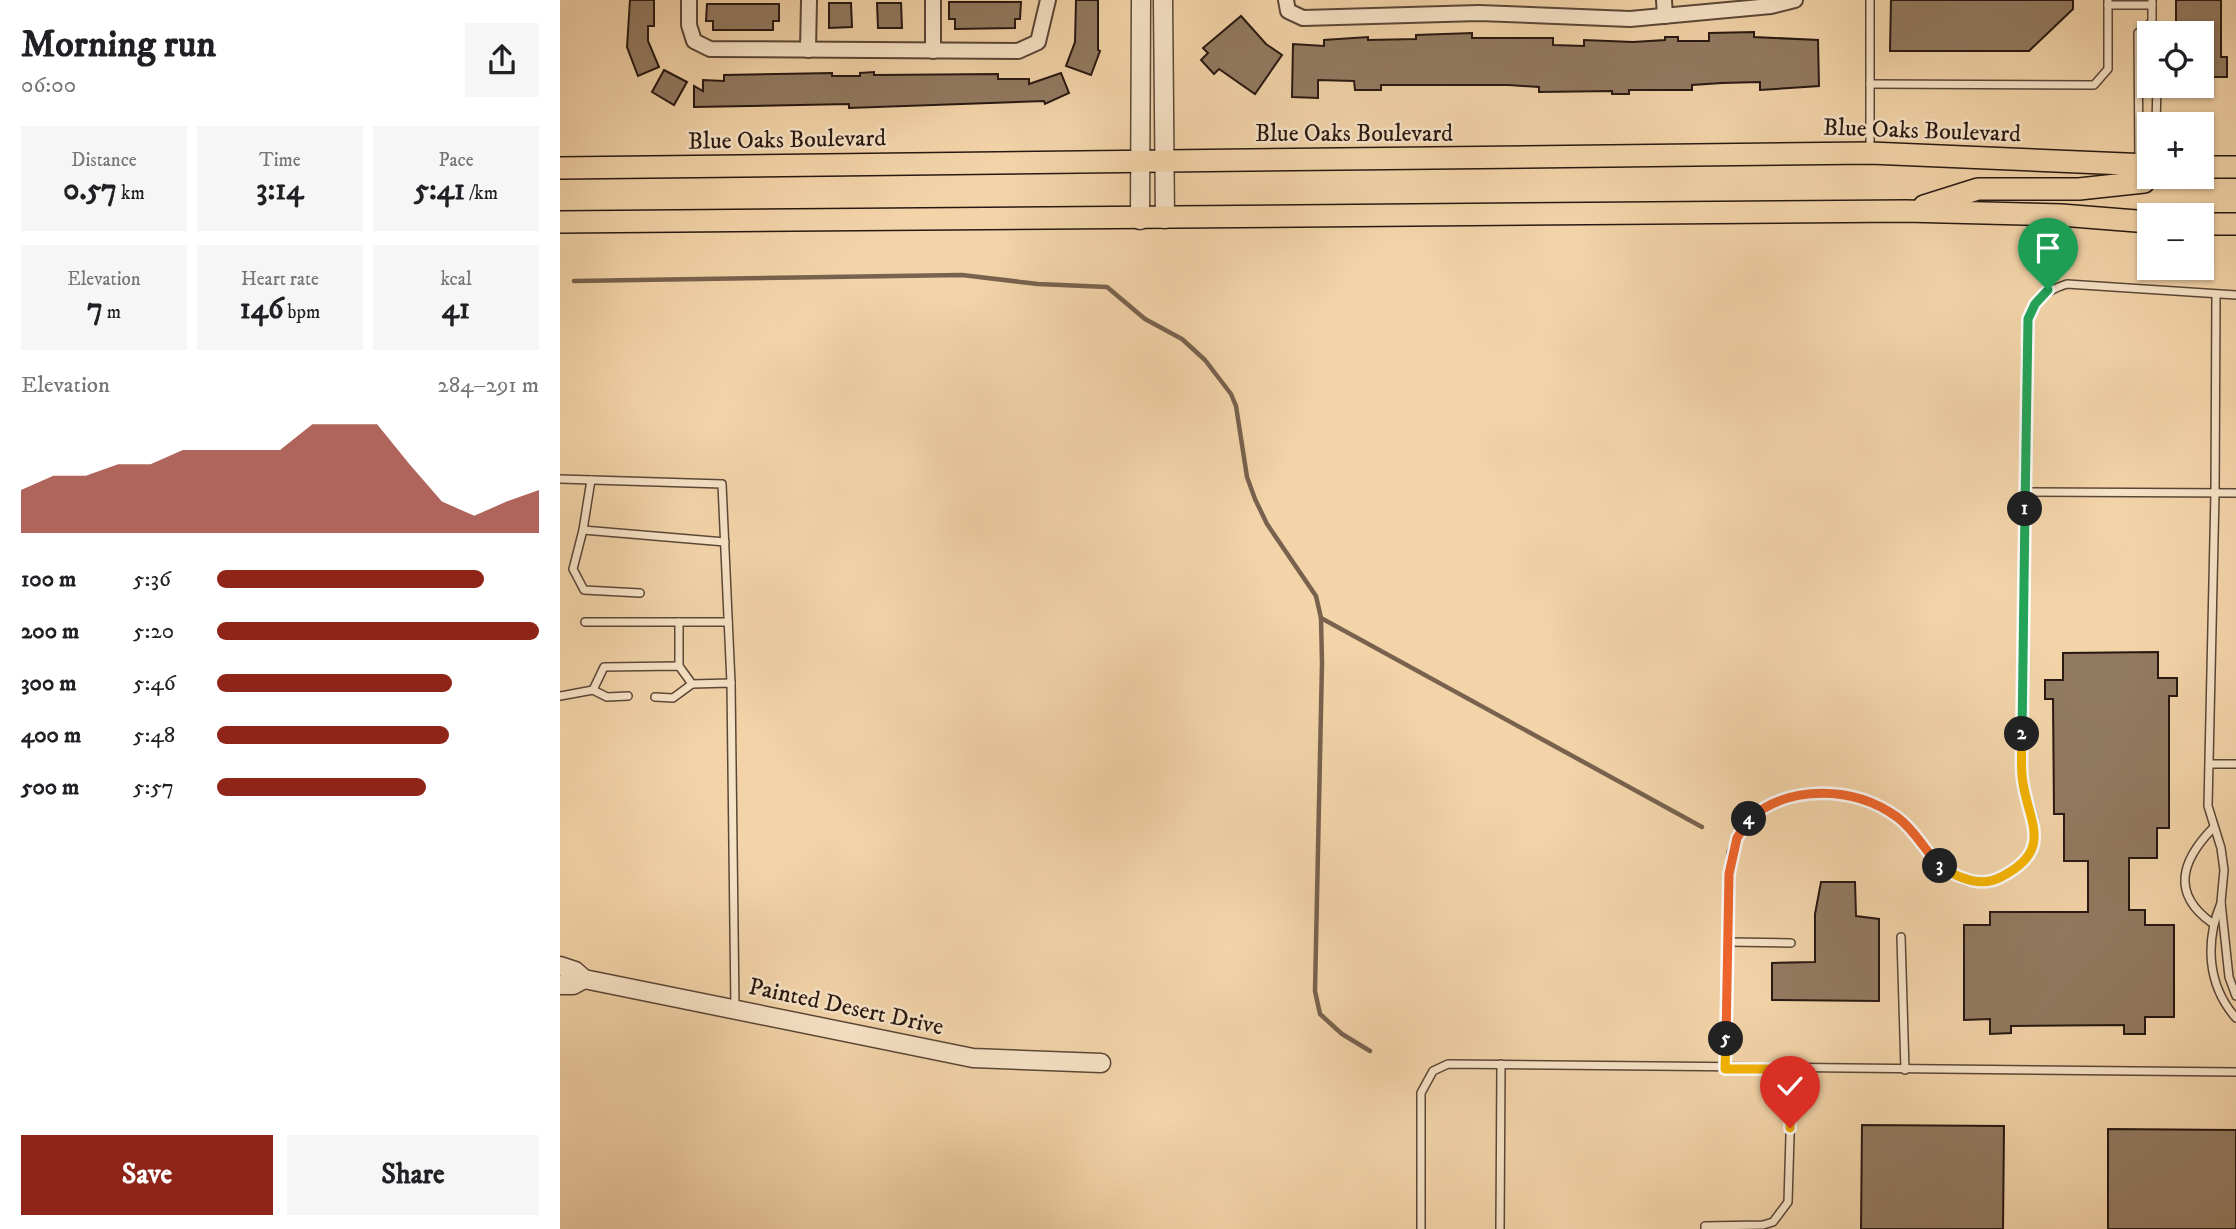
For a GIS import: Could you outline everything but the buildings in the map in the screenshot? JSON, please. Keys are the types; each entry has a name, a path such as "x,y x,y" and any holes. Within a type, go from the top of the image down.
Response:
{"main road":[{"name":"Blue Oaks Boulevard","path":"560,168 1870,153 2137,168"},
{"path":"2214,167 2236,167"},
{"path":"1906,211 1978,190 2078,189 2137,183"},
{"path":"560,222 1140,220 1906,211 2061,215 2137,221"},
{"path":"2214,224 2236,224"}],"street":[{"path":"689,0 689,24 694,41 710,49 933,51 1018,51 1038,42 1048,0"},
{"path":"808,50 809,0"},
{"path":"933,0 933,51"},
{"path":"1140,220 1141,0"},
{"path":"1163,0 1165,219"},
{"path":"1286,0 1288,10 1303,18 1418,13 1590,19 1665,16 1771,6 1795,0"},
{"path":"1664,0 1665,16"},
{"name":"Painted Desert Drive","path":"560,966 575,971 584,979 972,1058 1101,1063"},
{"name":"Painted Desert Drive","path":"560,985 573,985 584,979"}],"lane":[{"path":"1870,0 1870,153"},
{"path":"1870,84 2094,85 2108,69 2108,3 2152,2 2152,21"},
{"path":"1725,1069 1729,874 1737,838 1746,822 1760,809 1783,799 1805,794 1854,797 1876,805 1898,818 1938,865 1971,881 1994,880 2013,871 2027,856 2034,838 2034,821 2023,784 2022,760 2025,492 2028,319 2035,304 2048,290 2067,284 2236,295"},
{"path":"2216,295 2208,806 2224,870 2221,902 2229,977 2236,996"},
{"path":"560,479 722,484 731,683 734,1010"},
{"path":"591,480 573,569 584,590 640,593"},
{"path":"2025,492 2236,493"},
{"path":"583,530 725,542"},
{"path":"585,622 729,622"},
{"path":"679,622 679,666 692,684"},
{"path":"593,690 604,667 679,666"},
{"path":"654,697 673,698 692,684 731,683"},
{"path":"560,696 593,690 607,697 628,696"},
{"path":"2210,764 2236,765"},
{"path":"2213,828 2188,857 2185,871 2192,904 2213,923"},
{"path":"2221,902 2209,945 2215,982 2223,1002 2236,1018"},
{"path":"1900,937 1905,1070"},
{"path":"1728,942 1791,943"},
{"path":"1421,1229 1421,1093 1433,1071 1448,1064 1725,1069 2236,1072"},
{"path":"1500,1229 1501,1064"},
{"path":"1705,1229 1705,1226 1763,1225 1773,1222 1788,1202 1792,1069"}],"waterway":[{"path":"574,281 962,275 1038,284 1107,287 1145,319 1182,339 1205,360 1231,394 1236,406 1247,477 1255,499 1267,524 1316,596 1321,618 1322,663 1315,991 1320,1014 1342,1034 1370,1051"},
{"path":"1321,618 1702,827"}],"route":[{"path":"1790,1128 1792,1069 1725,1069 1729,874 1731,853 1746,822 1760,809 1783,799 1805,794 1854,797 1876,805 1898,818 1914,833 1938,865 1971,881 1994,880 2013,871 2027,856 2034,838 2034,821 2023,784 2022,760 2026,341 2028,319 2035,304 2048,290"}]}
